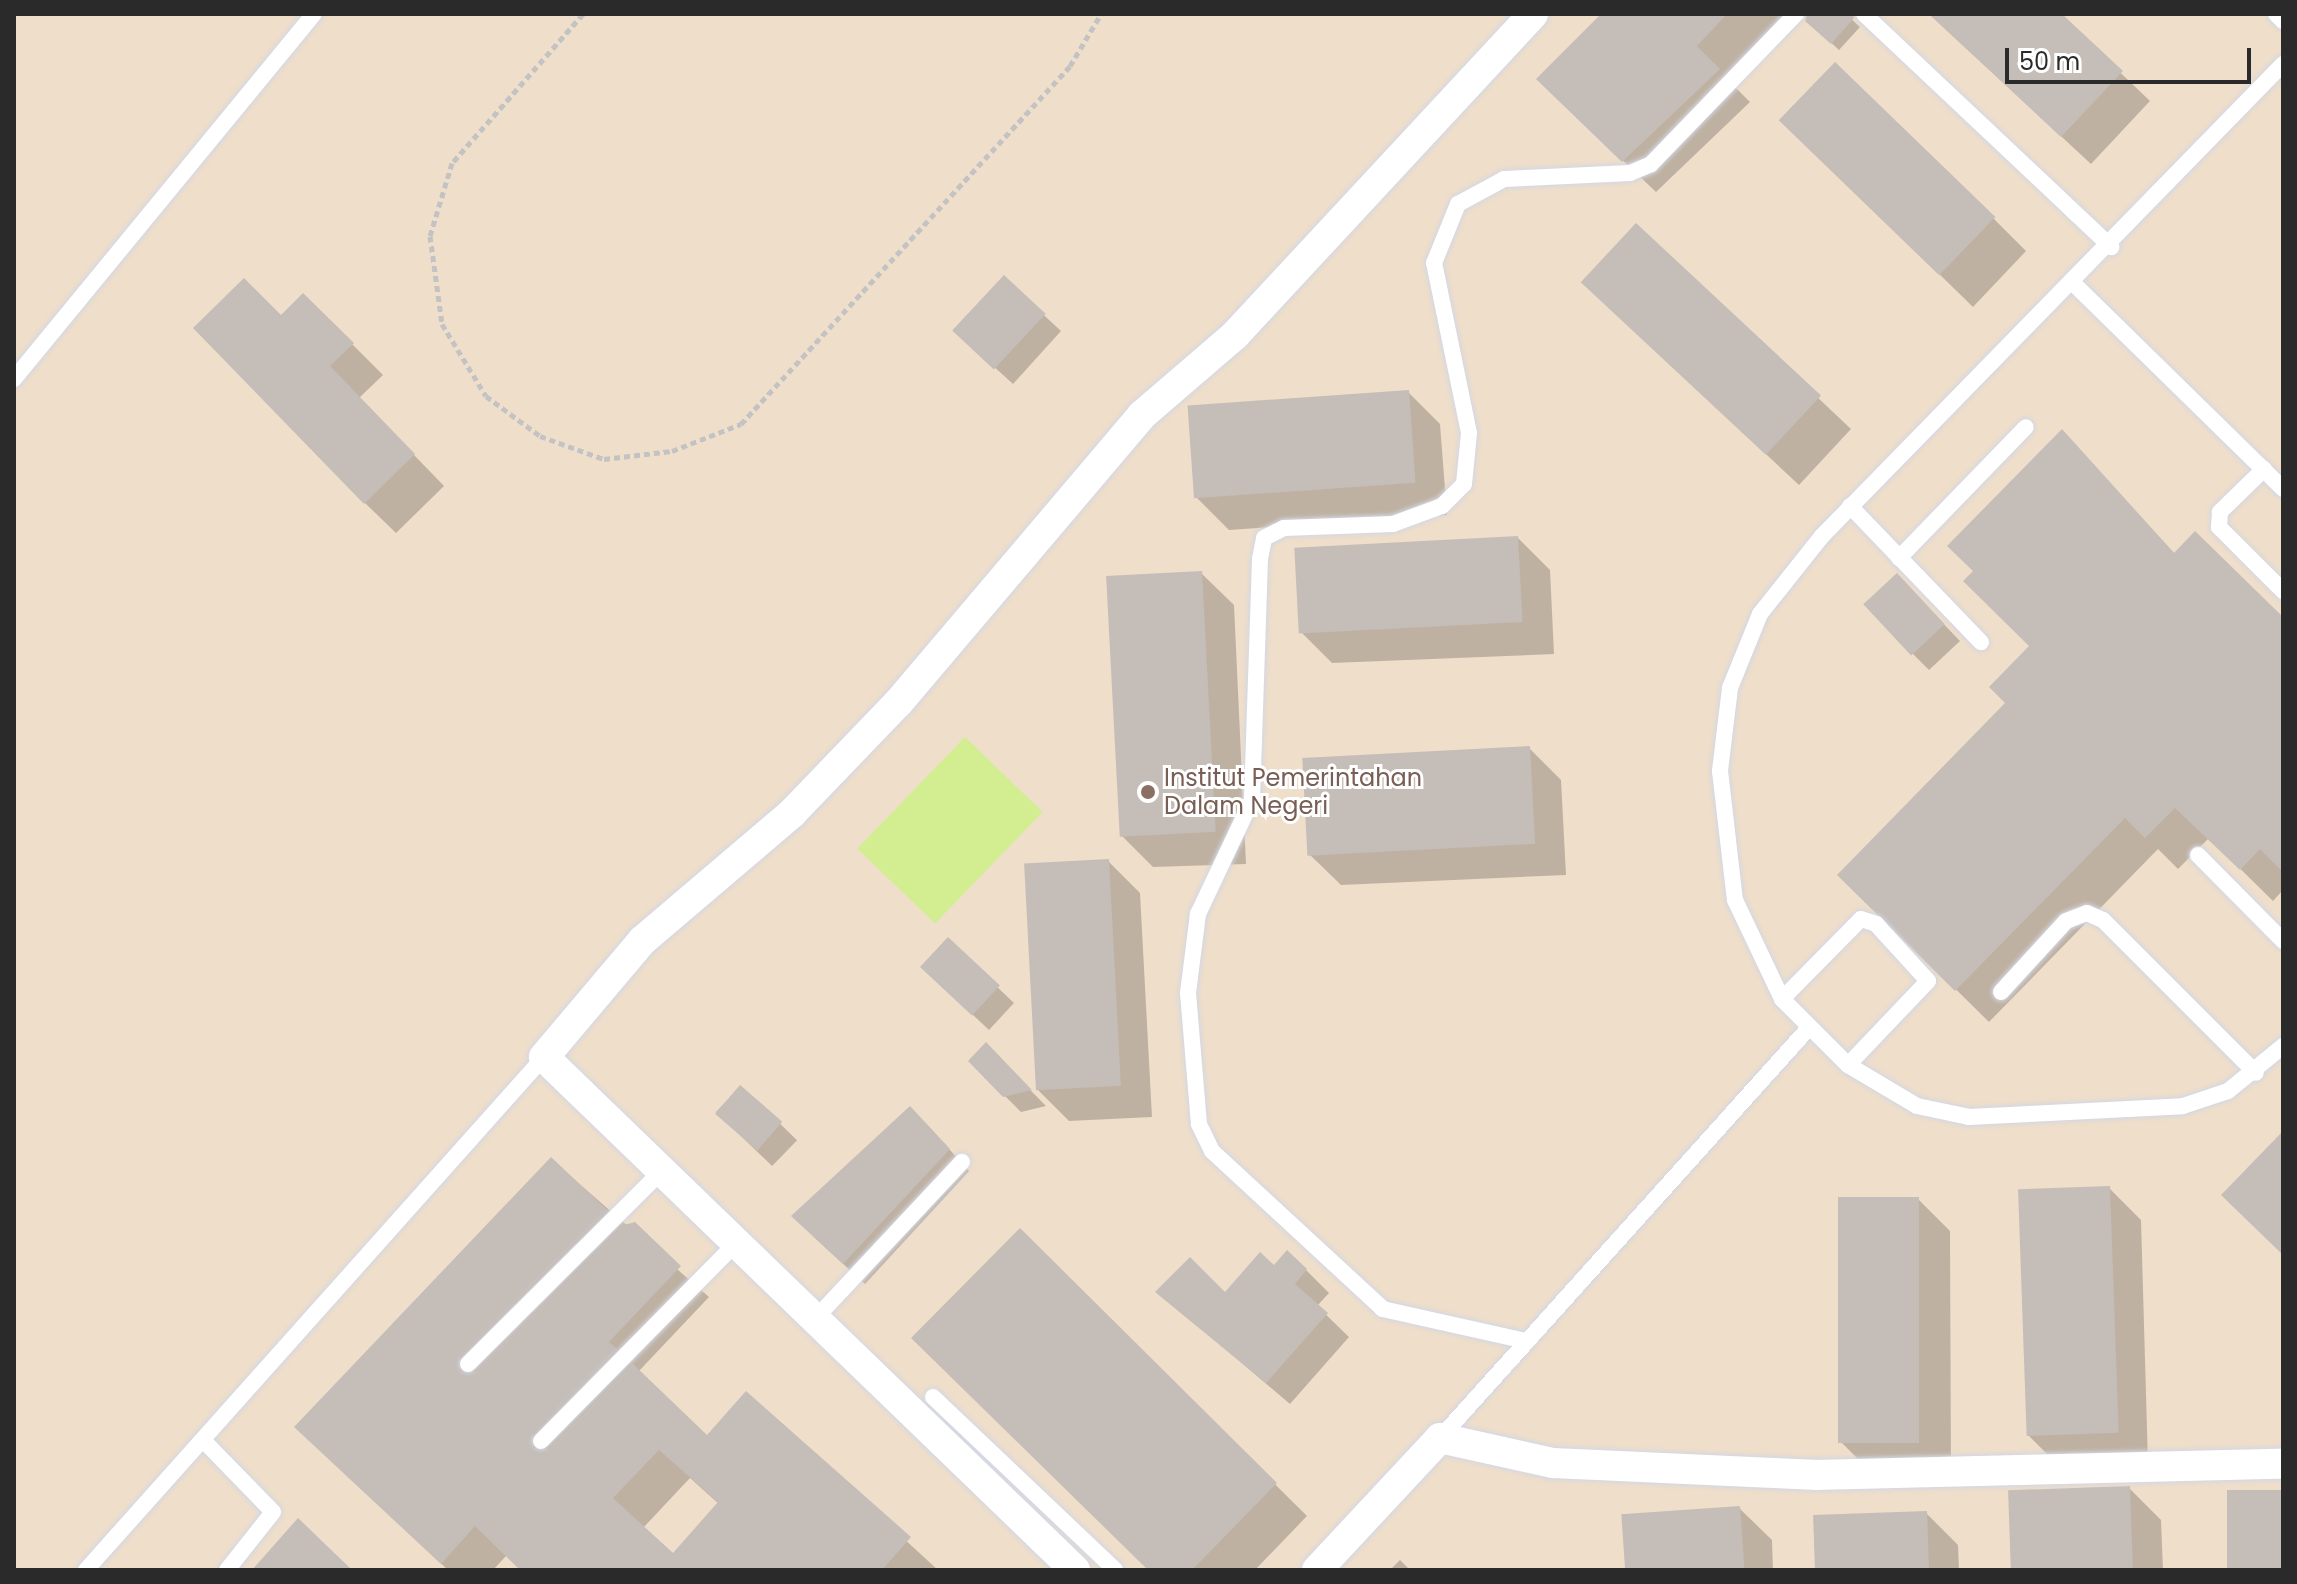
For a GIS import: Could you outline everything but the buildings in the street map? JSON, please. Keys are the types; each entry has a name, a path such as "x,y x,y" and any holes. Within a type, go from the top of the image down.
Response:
{"street":[{"path":"1075,1570 733,1246 544,1057 643,940 792,813 888,714 1142,415 1246,324 1533,14"},
{"path":"1317,1570 1440,1438 1553,1463 1818,1475 2283,1464"}],"lane":[{"path":"14,379 314,14"},
{"path":"1526,1341 1383,1309 1212,1151 1199,1124 1188,993 1198,914 1252,800 1260,559 1264,538 1284,528 1393,524 1442,506 1464,484 1469,433 1434,263 1458,204 1504,179 1630,173 1651,164 1796,14"},
{"path":"1864,14 2111,247"},
{"path":"2276,14 2283,21"},
{"path":"2281,1053 2256,1073 2183,1106 1969,1117 1917,1106 1848,1065 1807,1030 1782,999 1735,900 1720,771 1730,688 1760,614 1850,506 2111,247 2283,64"},
{"path":"2074,284 2283,489"},
{"path":"1899,558 2026,427"},
{"path":"2264,469 2220,512 2219,527 2283,591"},
{"path":"1850,506 1981,642"},
{"path":"2198,855 2283,941"},
{"path":"2001,992 2066,921 2087,913 2103,920 2256,1073"},
{"path":"1782,999 1861,919 1876,924 1928,981 1848,1065"},
{"path":"1440,1438 1807,1030"},
{"path":"86,1570 544,1057"},
{"path":"813,1321 962,1162"},
{"path":"468,1364 661,1172"},
{"path":"541,1441 733,1246"},
{"path":"933,1397 1115,1570"},
{"path":"203,1440 273,1512 227,1570"}],"path":[{"path":"583,14 452,163 430,236 442,324 486,396 540,436 604,459 672,451 741,424 1070,66 1101,14"}],"shaded area":[{"name":"Institut Pemerintahan Dalam Negeri","path":"14,14 2283,14 2283,1570 14,1570"}],"green space":[{"path":"965,737 1043,812 935,924 857,848"}],"place":[{"name":"Institut Pemerintahan Dalam Negeri","path":"1148,792"}]}
